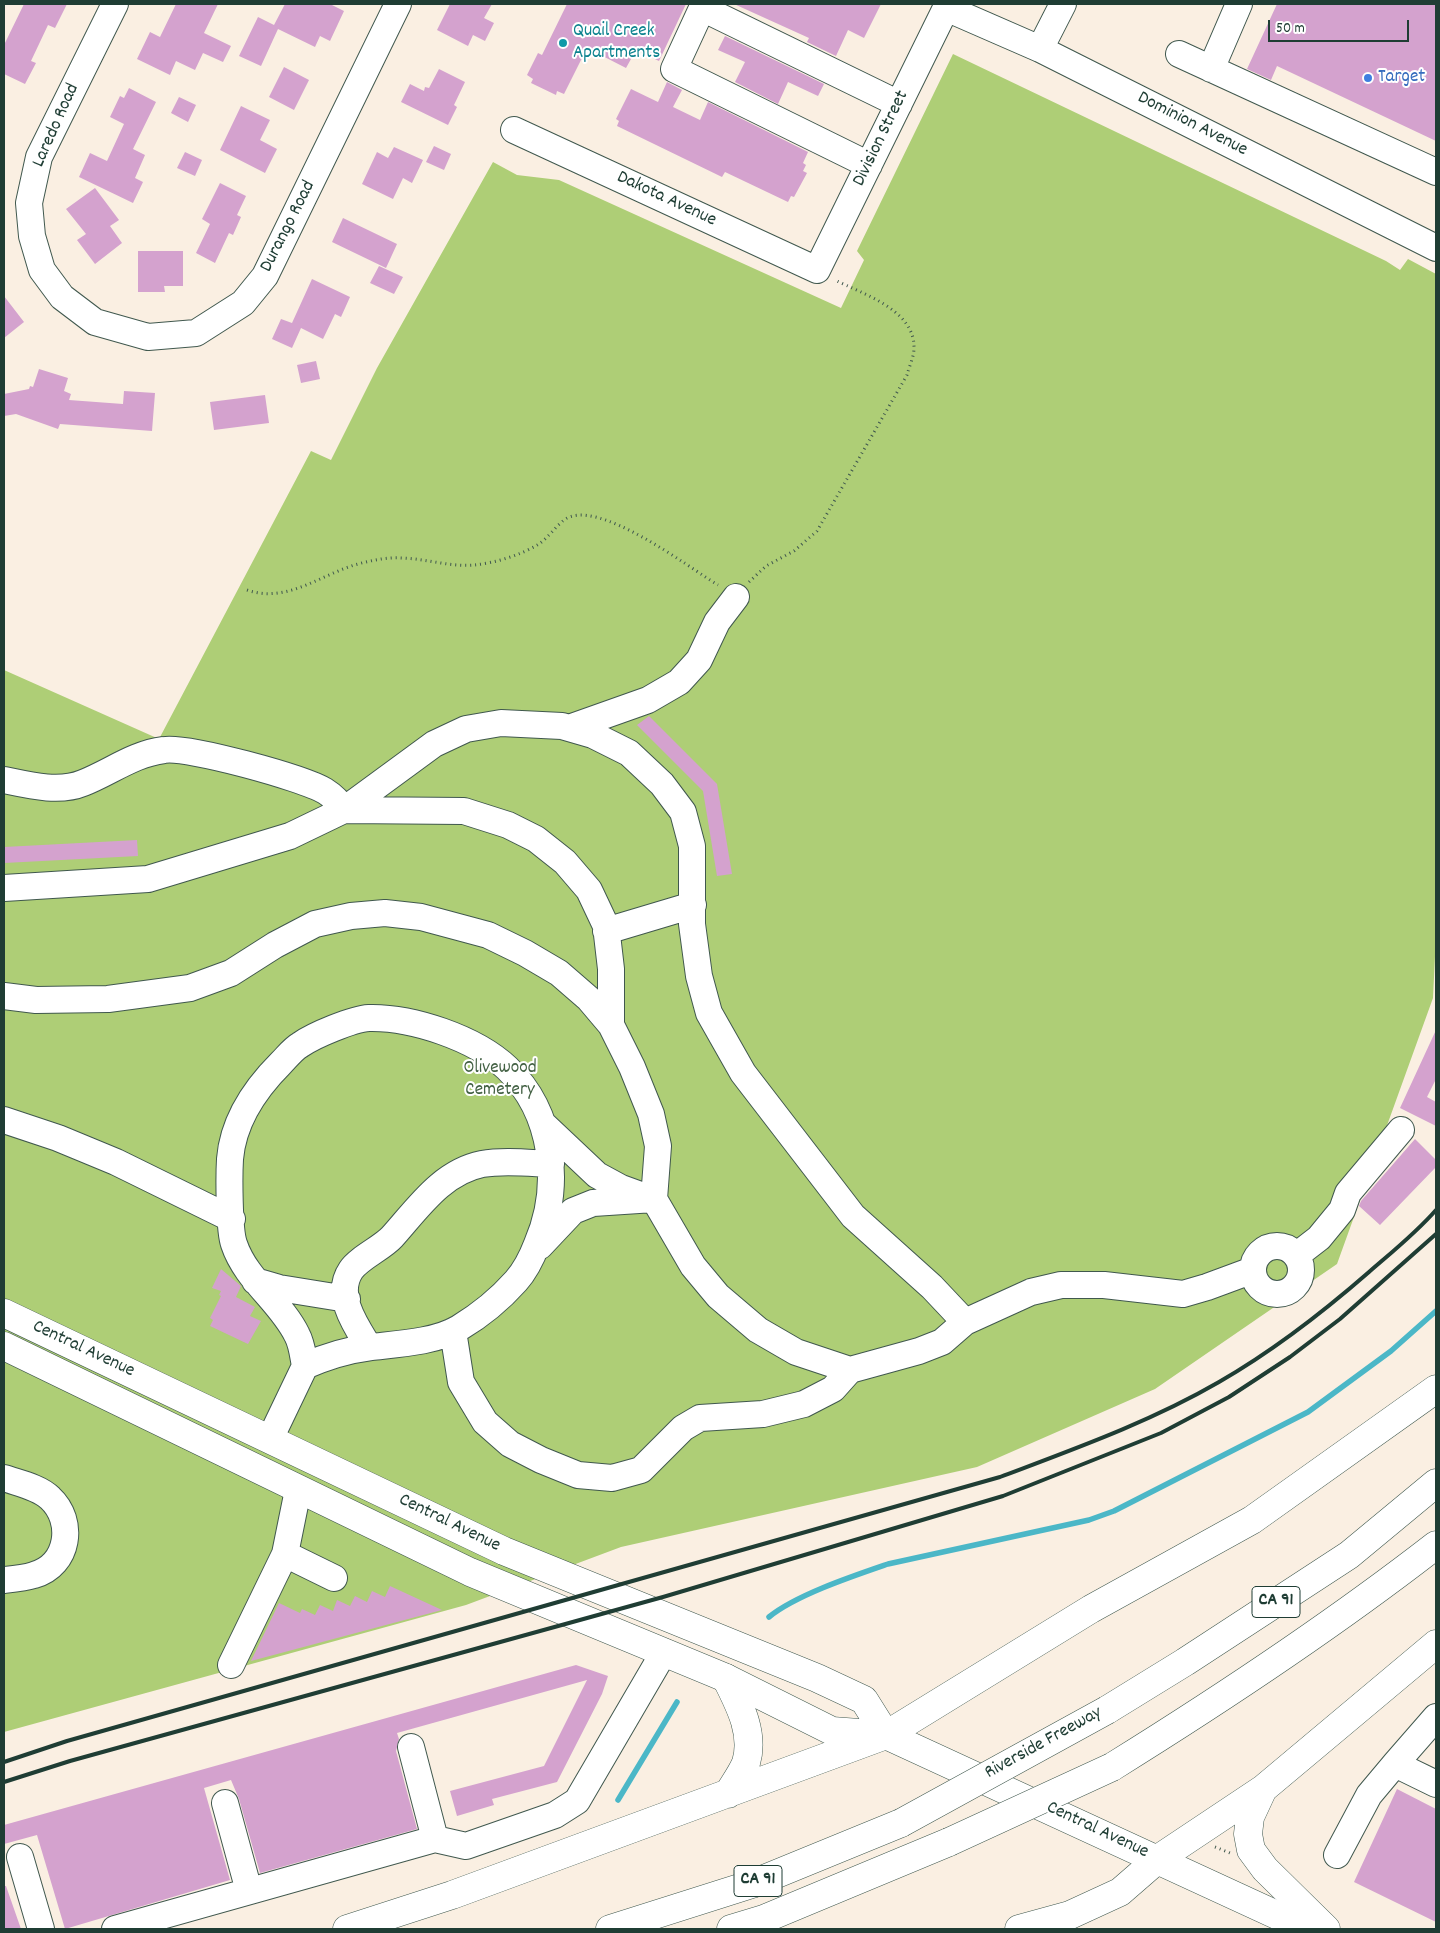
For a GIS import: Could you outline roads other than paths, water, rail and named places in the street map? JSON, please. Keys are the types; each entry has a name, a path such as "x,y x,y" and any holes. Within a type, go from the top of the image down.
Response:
{"main road":[{"name":"Central Avenue","path":"4,1313 504,1551 808,1674 864,1700 886,1735"},
{"name":"Central Avenue","path":"4,1346 470,1572 726,1678 832,1730 886,1735 1307,1929"},
{"path":"347,1929 452,1895 886,1735 1091,1609 1252,1520 1436,1389"},
{"name":"Riverside Freeway","path":"610,1929 752,1884 901,1823 1107,1710 1185,1662 1348,1555 1436,1483"},
{"name":"CA 91","path":"731,1929 764,1919 949,1842 1112,1767 1190,1718 1368,1597 1436,1545"},
{"path":"1020,1929 1070,1915 1120,1892 1158,1859 1263,1789 1436,1644"},
{"path":"726,1678 744,1713 747,1745 746,1763 728,1794"},
{"path":"1263,1789 1250,1817 1248,1834 1251,1850 1266,1869 1326,1929"}],"street":[{"name":"Laredo Road","path":"95,322 62,296 42,270 32,236 29,203 39,157 115,4"},
{"name":"Durango Road","path":"95,322 148,337 196,333 243,303 265,276 398,4"},
{"path":"1040,49 1062,4"},
{"path":"1212,69 1240,4"},
{"path":"869,165 674,69 703,6 899,104"},
{"name":"Dominion Avenue","path":"946,8 1040,49 1436,248"},
{"name":"Division Street","path":"817,270 946,8"},
{"path":"1179,54 1436,172"},
{"name":"Dakota Avenue","path":"514,130 817,270"},
{"path":"569,728 648,700 679,682 699,660 717,622 736,596"},
{"path":"4,888 148,880 290,836 344,810 434,744 466,729 501,723 569,728 593,735 629,753 662,784 683,812 692,846 692,924 699,976 709,1013 743,1073 853,1216 932,1287 965,1322"},
{"path":"4,780 58,787 82,784 142,754 166,749 192,752 297,779 325,791 337,800 344,810"},
{"path":"344,810 464,811 508,825 536,840 565,862 589,890 606,931 611,969 611,1025"},
{"path":"606,931 693,905"},
{"path":"4,996 36,1000 108,998 190,988 231,973 275,944 315,924 351,916 385,913 421,917 488,935 526,953 559,973 589,999 611,1025 632,1067 651,1114 658,1146 654,1200 693,1266 718,1296 758,1330 788,1347 850,1370"},
{"path":"270,1439 305,1366 298,1336 281,1310 255,1281 234,1243 230,1157 238,1127 252,1095 272,1072 300,1045 335,1029 368,1018 411,1022 446,1033 476,1047 506,1067 529,1096 544,1125 551,1164 551,1189 545,1226 533,1254 518,1280 490,1306 453,1331 409,1344 369,1347 331,1354 305,1366"},
{"path":"4,1120 58,1138 116,1162 232,1220"},
{"path":"544,1125 597,1175 621,1188 654,1200"},
{"path":"1297,1256 1325,1230 1342,1210 1348,1193 1401,1130"},
{"path":"369,1347 350,1315 345,1287 351,1270 391,1238 435,1189 461,1171 490,1164 551,1164"},
{"path":"533,1254 573,1211 592,1203 654,1200"},
{"path":"1270,1247 1284,1247 1297,1256 1300,1263 1300,1279 1295,1286 1281,1294 1265,1290 1255,1278 1253,1270 1258,1256 1270,1247"},
{"path":"453,1331 461,1382 484,1422 510,1444 541,1460 578,1475 612,1478 641,1470 683,1428 700,1418 763,1414 804,1404 833,1388 850,1370 919,1351 942,1342 965,1322 1031,1292 1061,1285 1104,1285 1183,1294 1207,1288 1253,1270"},
{"path":"255,1281 278,1288 347,1299"},
{"path":"4,1478 49,1496 62,1513 67,1527 64,1544 54,1563 36,1575 4,1580"},
{"path":"231,1665 285,1554 298,1490"},
{"path":"285,1554 334,1578"},
{"path":"115,1929 435,1839 466,1846 555,1815 577,1801 664,1652"},
{"path":"1337,1856 1369,1795 1394,1764 1433,1724"},
{"path":"411,1747 435,1839"},
{"path":"1394,1764 1436,1784"},
{"path":"225,1803 249,1891"},
{"path":"20,1857 41,1929"}],"waterway":[{"path":"769,1617 809,1594 888,1564 1089,1520 1114,1511 1308,1412 1391,1351 1436,1311"},
{"path":"618,1800 677,1702"}],"railway":[{"path":"4,1762 67,1741 1000,1477 1056,1456 1166,1410 1259,1358 1297,1331 1351,1287 1412,1234 1436,1210"},
{"path":"4,1782 70,1761 663,1597 1003,1496 1161,1433 1229,1397 1290,1357 1340,1319 1436,1234"}],"place":[{"name":"Quail Creek Apartments","path":"563,43"},
{"name":"Target","path":"1368,78"}],"park label":[{"name":"Olivewood Cemetery","path":"500,1080"}]}
